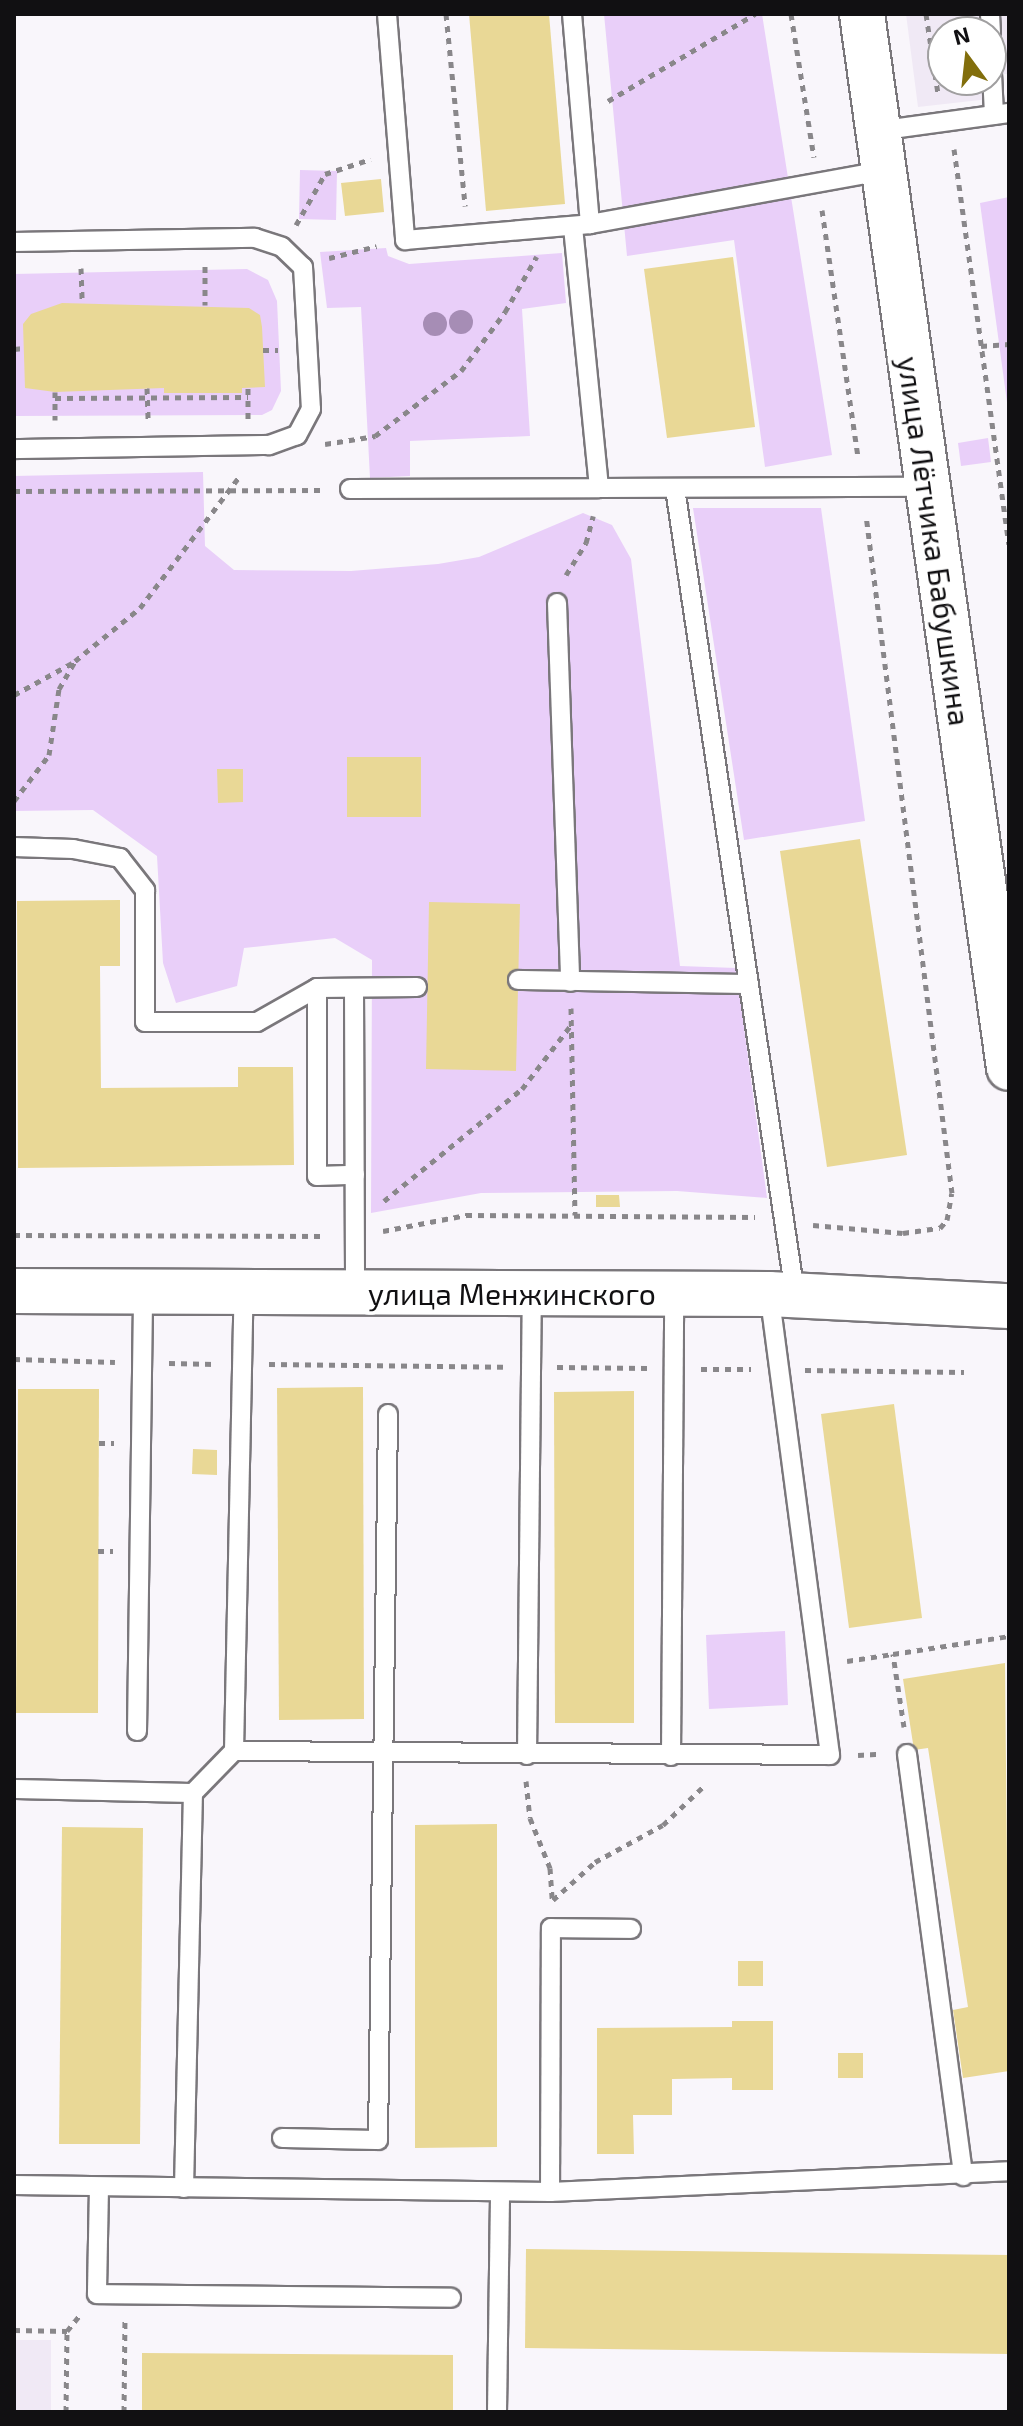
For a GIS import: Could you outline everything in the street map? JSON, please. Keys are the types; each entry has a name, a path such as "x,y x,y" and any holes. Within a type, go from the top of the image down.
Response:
{"main road":[{"name":"улица Лётчика Бабушкина","path":"862,14 1009,1068"},
{"name":"улица Менжинского","path":"14,1291 782,1294 1009,1306"}],"lane":[{"path":"387,14 405,240 575,226 818,182 880,151 1001,114"},
{"path":"572,14 580,118 575,226 599,488"},
{"path":"14,242 255,238 282,247 303,267 311,409 297,435 269,445 14,449"},
{"path":"350,489 928,487"},
{"path":"234,1751 830,1755 778,1370 784,1221 675,488"},
{"path":"557,603 570,982"},
{"path":"14,847 73,849 120,858 145,890 145,1022 257,1022 317,988 417,987"},
{"path":"518,980 749,984"},
{"path":"317,988 317,1176 355,1175"},
{"path":"354,988 355,1293"},
{"path":"137,1731 143,1292"},
{"path":"184,2188 193,1793 234,1751 244,1292"},
{"path":"527,1755 532,1293"},
{"path":"671,1756 674,1293"},
{"path":"282,2138 378,2140 388,1414"},
{"path":"907,1754 963,2176"},
{"path":"14,1789 193,1793"},
{"path":"550,2192 551,1928 631,1929"},
{"path":"14,2185 550,2192 963,2176 1009,2171"},
{"path":"99,2187 97,2294 451,2298"},
{"path":"497,2412 500,2192"}],"path":[{"path":"446,14 467,235"},
{"path":"580,118 755,14"},
{"path":"14,1235 355,1227 466,1215 784,1221 903,1233 940,1228 947,1220 952,1193 862,487 791,14"},
{"path":"926,14 943,105"},
{"path":"953,137 1009,544"},
{"path":"282,247 325,174 398,149"},
{"path":"269,445 354,444 403,417 461,371 505,312 544,244 575,226"},
{"path":"303,267 405,240"},
{"path":"205,263 205,305"},
{"path":"81,265 82,303"},
{"path":"981,346 1009,344"},
{"path":"14,349 24,348"},
{"path":"263,350 285,350"},
{"path":"147,388 148,421"},
{"path":"248,388 248,420"},
{"path":"55,421 55,395 248,397"},
{"path":"557,603 567,573 586,543 599,488"},
{"path":"14,491 350,489"},
{"path":"14,695 75,661 140,608 229,490"},
{"path":"14,801 49,755 59,689 75,661"},
{"path":"570,982 575,1215"},
{"path":"355,1227 501,1107 571,1025"},
{"path":"14,1359 964,1372"},
{"path":"818,1665 1009,1636"},
{"path":"830,1755 907,1754 893,1654"},
{"path":"527,1755 530,1818 550,1868 552,1900 595,1862 663,1825 688,1796 741,1756"},
{"path":"66,2412 67,2331 97,2294"},
{"path":"124,2412 125,2296"},
{"path":"14,2330 67,2331"}],"shaded area":[{"path":"604,14 762,14 832,455 765,467 734,240 627,256"},
{"path":"906,14 1009,14 1009,74 1007,16 927,16 927,96 989,96 989,99 918,107"},
{"path":"300,170 337,171 336,220 299,219"},
{"path":"1009,197 1009,417 980,203"},
{"path":"386,248 388,256 409,264 562,253 566,303 522,309 530,436 410,441 410,476 370,478 361,307 327,308 320,252"},
{"path":"247,269 268,280 277,301 281,391 272,410 262,415 14,416 14,274"},
{"path":"988,438 991,462 961,466 958,443"},
{"path":"203,472 205,546 234,570 351,571 438,564 479,557 583,513 612,525 631,559 680,966 736,968 767,1198 677,1191 481,1193 371,1213 372,960 335,938 244,948 237,986 176,1003 163,963 157,856 93,810 14,811 14,476"},
{"path":"693,508 821,508 865,821 744,840"},
{"path":"785,1631 788,1705 709,1709 706,1635"},
{"path":"14,2340 51,2340 51,2412 14,2412"}],"building":[{"path":"469,14 549,14 565,204 486,211"},
{"path":"381,179 384,212 345,216 341,183"},
{"path":"733,257 755,427 667,438 644,269"},
{"path":"62,303 249,308 260,315 265,387 242,388 242,393 164,393 164,388 55,392 25,388 23,324 31,314"},
{"path":"347,757 421,757 421,817 347,817"},
{"path":"217,769 243,769 243,802 218,803"},
{"path":"860,839 907,1155 827,1167 780,851"},
{"path":"120,900 120,966 100,966 101,1088 238,1087 238,1067 293,1067 294,1165 18,1168 17,901"},
{"path":"429,902 520,904 516,1071 426,1069"},
{"path":"596,1195 619,1195 620,1207 596,1207"},
{"path":"363,1387 364,1719 279,1720 277,1388"},
{"path":"18,1389 99,1389 98,1713 16,1713"},
{"path":"634,1391 634,1723 555,1723 554,1392"},
{"path":"894,1404 922,1618 849,1628 821,1414"},
{"path":"193,1449 217,1450 217,1475 192,1474"},
{"path":"1005,1663 1009,2071 963,2078 953,2010 968,2007 928,1748 914,1750 903,1679"},
{"path":"497,1824 497,2147 415,2148 415,1825"},
{"path":"62,1827 143,1828 140,2144 59,2144"},
{"path":"738,1961 763,1961 763,1986 738,1986"},
{"path":"732,2021 773,2021 773,2090 732,2090 732,2078 672,2079 672,2115 633,2115 634,2154 597,2154 597,2028 732,2027"},
{"path":"838,2053 863,2053 863,2078 838,2078"},
{"path":"526,2249 1009,2255 1009,2354 525,2348"},
{"path":"142,2353 453,2355 453,2412 142,2412"}]}
